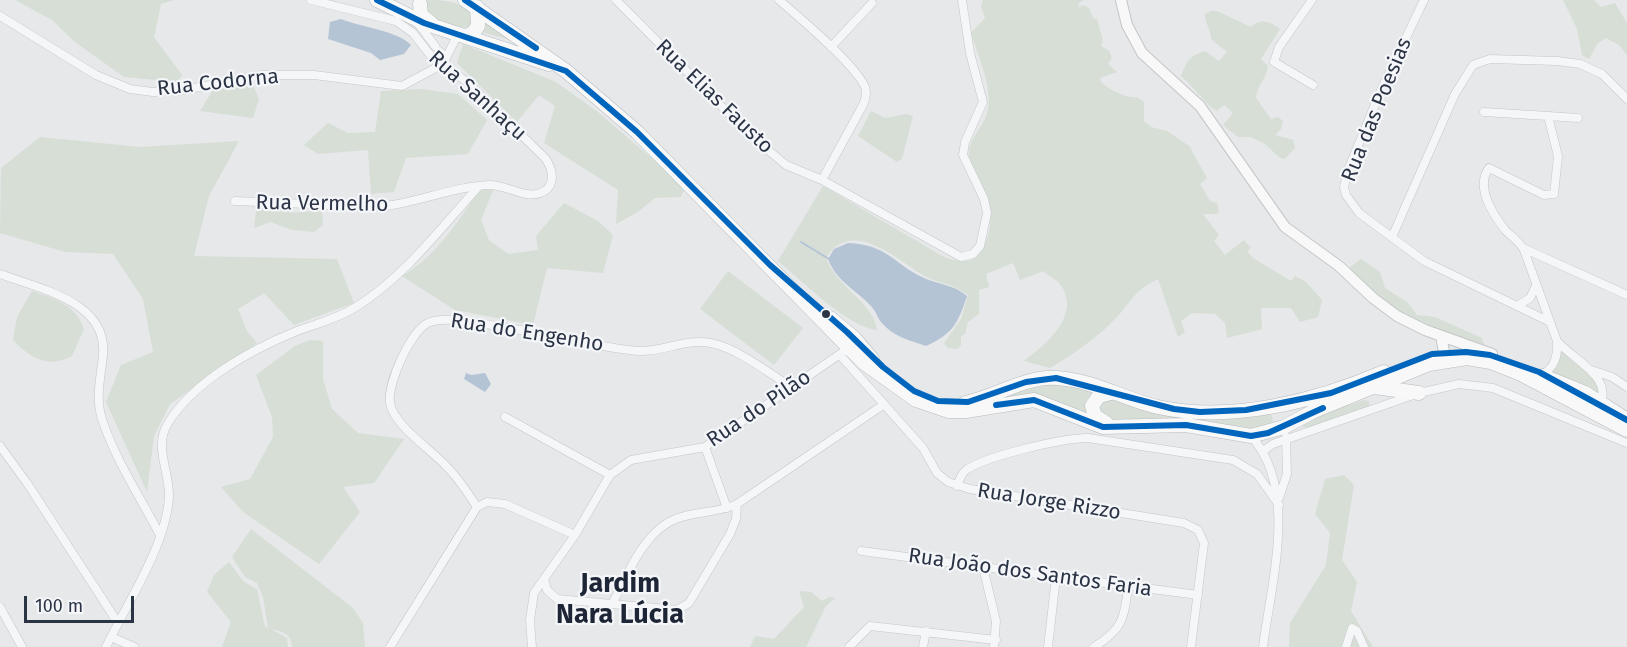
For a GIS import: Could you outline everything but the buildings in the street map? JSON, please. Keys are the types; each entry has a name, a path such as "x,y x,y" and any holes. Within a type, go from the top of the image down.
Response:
{"highway":[{"path":"377,0 414,19 566,71"},
{"path":"414,19 422,2"},
{"path":"422,2 423,18 439,28"},
{"path":"462,35 472,34 478,26 471,3"},
{"path":"471,3 566,71 637,132 770,265 783,273 887,371 903,384 935,400 960,404 1041,378 1084,383 1152,405 1214,412 1267,406 1330,394 1444,352 1492,354 1603,398 1621,416"},
{"path":"770,265 778,278 845,351 896,388 934,408 966,411 1034,400 1092,424 1127,428 1186,425 1251,436 1284,427 1429,364 1467,358 1498,365 1592,404 1603,398"},
{"path":"1374,387 1419,393"},
{"path":"1552,389 1627,430"},
{"path":"1111,393 1095,400 1092,411 1100,420 1127,428"},
{"path":"1267,406 1277,414 1284,427"}],"main road":[{"path":"1121,0 1127,25 1142,53 1200,106 1285,227 1339,266 1388,310 1441,336 1492,354"},
{"path":"1441,336 1444,352"}],"street":[{"name":"Rua Sanhaçu","path":"311,0 396,21 405,26 431,56 444,61 545,158 553,175 545,191 539,194 503,186 479,186"},
{"name":"Rua Elias Fausto","path":"616,0 762,146 786,165 822,180 954,255 967,256 977,250 985,228 986,206 964,161 963,148 981,111 982,100 970,53 962,0"},
{"path":"779,0 831,47 862,83 867,94 822,180"},
{"path":"1311,0 1279,47 1274,62 1313,86"},
{"name":"Rua das Poesias","path":"1424,0 1381,90 1345,180 1346,195 1351,204 1424,261 1448,275 1550,322"},
{"path":"831,47 872,3"},
{"name":"Rua Codorna","path":"0,16 96,75 130,89 179,91 243,77 293,75 334,77 402,86 444,61"},
{"path":"414,19 444,61 462,35"},
{"path":"1392,237 1410,201 1455,94 1473,65 1490,59 1580,64 1602,74 1627,99"},
{"path":"1484,112 1578,118"},
{"path":"1548,116 1558,156 1556,189 1553,196 1544,195 1489,168 1482,180 1485,194 1504,228 1523,248 1627,295"},
{"path":"106,647 160,535 169,495 162,441 165,428 181,405 223,371 255,351 298,331 332,320 357,307 388,283 479,186"},
{"name":"Rua Vermelho","path":"235,201 381,207 403,205 479,186"},
{"path":"1523,248 1557,341 1567,353 1590,369 1612,377 1627,387"},
{"path":"0,274 75,303 87,312 99,328 104,344 98,385 103,420 124,467 160,535"},
{"path":"1517,306 1530,298 1536,286"},
{"name":"Rua do Engenho","path":"477,507 453,473 401,423 390,406 393,381 400,363 416,333 427,323 450,320 545,333 641,351 709,342 722,346 791,387"},
{"path":"1542,375 1549,371 1556,361 1557,341"},
{"name":"Rua do Pilão","path":"532,647 532,601 544,579 575,536 610,475 631,460 705,447 845,351"},
{"name":"Rua Jorge Rizzo","path":"845,351 883,405 923,448 937,473 957,486 1192,525 1198,530 1204,543 1191,647"},
{"path":"1590,369 1603,398"},
{"path":"1263,451 1273,444 1419,393 1459,384 1484,386 1627,443"},
{"path":"612,604 638,555 664,525 678,518 737,504 773,476 883,405"},
{"path":"505,417 610,475"},
{"path":"1263,647 1279,501 1288,460 1284,427"},
{"path":"1251,436 1263,451 1279,501"},
{"path":"957,486 962,475 975,465 1066,438 1088,438 1233,460 1257,474 1279,501"},
{"path":"0,446 27,483 118,623"},
{"path":"705,447 727,508"},
{"path":"1269,466 1288,460"},
{"path":"390,647 477,507 496,501 575,536"},
{"path":"544,579 548,590 557,599 671,611 689,603 734,526 737,504"},
{"name":"Rua João dos Santos Faria","path":"861,551 1198,595"},
{"path":"849,647 870,626 926,631 995,643 995,609 983,567"},
{"path":"1048,647 1056,577"},
{"path":"1094,647 1107,639 1122,622 1128,587"},
{"path":"0,608 22,647"},
{"path":"1346,647 1350,630 1357,630 1364,647"},
{"path":"923,647 926,631"},
{"path":"111,637 134,647"}],"shaded area":[{"path":"15,0 174,0 161,4 154,37 182,75 178,82 124,77 75,42 52,20"},
{"path":"428,0 447,1 470,11 475,16 470,28 447,25 425,16 425,3"},
{"path":"983,0 1084,0 1079,3 1078,8 1083,5 1089,8 1093,18 1097,19 1103,41 1101,46 1109,51 1112,58 1108,64 1117,72 1100,78 1101,82 1118,93 1137,97 1144,102 1144,121 1151,127 1167,131 1189,146 1207,178 1200,184 1210,201 1217,203 1219,212 1203,214 1219,235 1214,241 1225,255 1244,240 1251,248 1247,251 1253,258 1291,281 1295,276 1306,282 1322,300 1318,317 1300,322 1291,308 1261,308 1262,329 1227,338 1225,323 1215,314 1192,313 1181,321 1185,332 1178,337 1158,279 1139,291 1117,317 1094,338 1050,368 1024,361 1058,329 1067,309 1062,287 1043,271 1020,280 1013,263 986,274 989,287 979,290 979,314 968,322 965,334 961,336 961,345 957,349 948,348 944,343 961,319 968,295 921,274 886,251 860,241 848,241 836,247 826,258 838,278 869,311 877,330 853,321 839,312 778,261 823,186 944,257 964,261 973,259 981,251 989,231 990,212 985,192 971,162 969,150 985,119 989,104 987,83 971,33 985,18 981,6"},
{"path":"1563,0 1594,0 1601,7 1615,3 1627,23 1627,55 1619,45 1606,38 1598,43 1589,59 1582,55 1577,29"},
{"path":"1217,11 1251,27 1258,22 1265,22 1280,29 1261,59 1268,66 1256,98 1271,119 1278,117 1283,121 1281,129 1275,135 1293,140 1295,148 1285,159 1280,158 1265,144 1251,137 1238,137 1223,125 1233,113 1224,105 1217,111 1181,76 1187,63 1195,55 1205,51 1219,61 1227,52 1211,39 1205,14"},
{"path":"486,19 511,40 481,32 486,28"},
{"path":"463,44 556,82 598,112 685,187 681,197 655,198 638,212 616,224 618,190 544,143 555,106 539,95 517,122 457,63"},
{"path":"251,80 259,99 253,118 200,111 213,90"},
{"path":"421,89 458,94 487,120 468,154 406,158 394,192 371,194 368,150 318,154 304,145 328,123 348,133 375,132 381,91"},
{"path":"871,111 885,118 907,114 913,116 902,159 897,162 858,136"},
{"path":"40,137 140,147 239,141 209,196 194,256 337,259 354,303 294,325 264,293 238,309 247,331 257,343 170,404 154,436 147,492 106,402 121,365 153,352 143,299 113,254 65,252 0,233 1,168"},
{"path":"494,188 481,220 489,240 508,254 538,250 536,236 564,203 598,221 613,235 603,273 547,268 533,325 455,310 402,276 436,249 455,226 479,190"},
{"path":"265,205 283,207 292,213 322,210 323,225 314,232 292,230 270,222 254,228 256,211"},
{"path":"1361,259 1380,272 1385,288 1407,302 1417,315 1435,317 1482,338 1485,346 1444,334 1395,311 1352,274 1350,267"},
{"path":"728,271 803,328 774,365 700,309"},
{"path":"32,291 63,304 76,314 84,329 72,356 55,362 40,360 26,352 13,340 17,317"},
{"path":"310,340 323,341 323,379 332,409 358,433 404,439 374,483 343,487 360,512 319,564 243,512 221,487 250,479 273,437 272,417 256,375 295,346"},
{"path":"1557,341 1596,376 1601,403 1549,371"},
{"path":"1047,381 1093,391 1085,402 1087,416 1039,395 1000,399"},
{"path":"1107,398 1158,412 1265,412 1272,416 1273,422 1253,431 1117,422 1101,416 1097,404"},
{"path":"1364,400 1369,401 1369,407 1307,428 1302,426 1321,414"},
{"path":"1344,475 1354,485 1342,560 1357,582 1351,611 1373,647 1289,647 1290,623 1326,565 1330,533 1315,514 1325,479"},
{"path":"251,529 353,608 363,623 365,647 292,647 288,636 271,629 287,638 288,647 222,647 231,622 207,592 214,575 229,562 244,582 257,589 265,627 268,628 263,597 257,583 245,577 232,557"},
{"path":"799,591 811,592 822,601 830,597 835,598 826,606 806,647 750,647 755,636 774,639 804,607"}],"water":[{"path":"341,19 398,36 411,45 404,54 380,60 371,53 328,39 330,22"},
{"path":"848,243 873,247 882,251 914,273 956,289 967,296 961,314 953,327 943,337 926,346 902,337 885,327 871,306 836,274 828,259 834,249"},
{"path":"466,373 471,375 485,373 491,384 485,392 464,379"}],"waterway":[{"path":"801,242 829,259"}],"transit line":[{"path":"377,0 424,23 566,71 637,132 770,265 847,332 883,367 914,391 938,401 968,402 1026,382 1056,378 1174,409 1200,412 1246,410 1331,393 1432,354 1466,352 1490,355 1539,372 1627,420"},
{"path":"465,0 536,48"},
{"path":"996,405 1034,400 1103,427 1186,425 1251,436 1268,433 1323,408"}],"district":[{"name":"Jardim Nara Lúcia","path":"620,600"}]}
